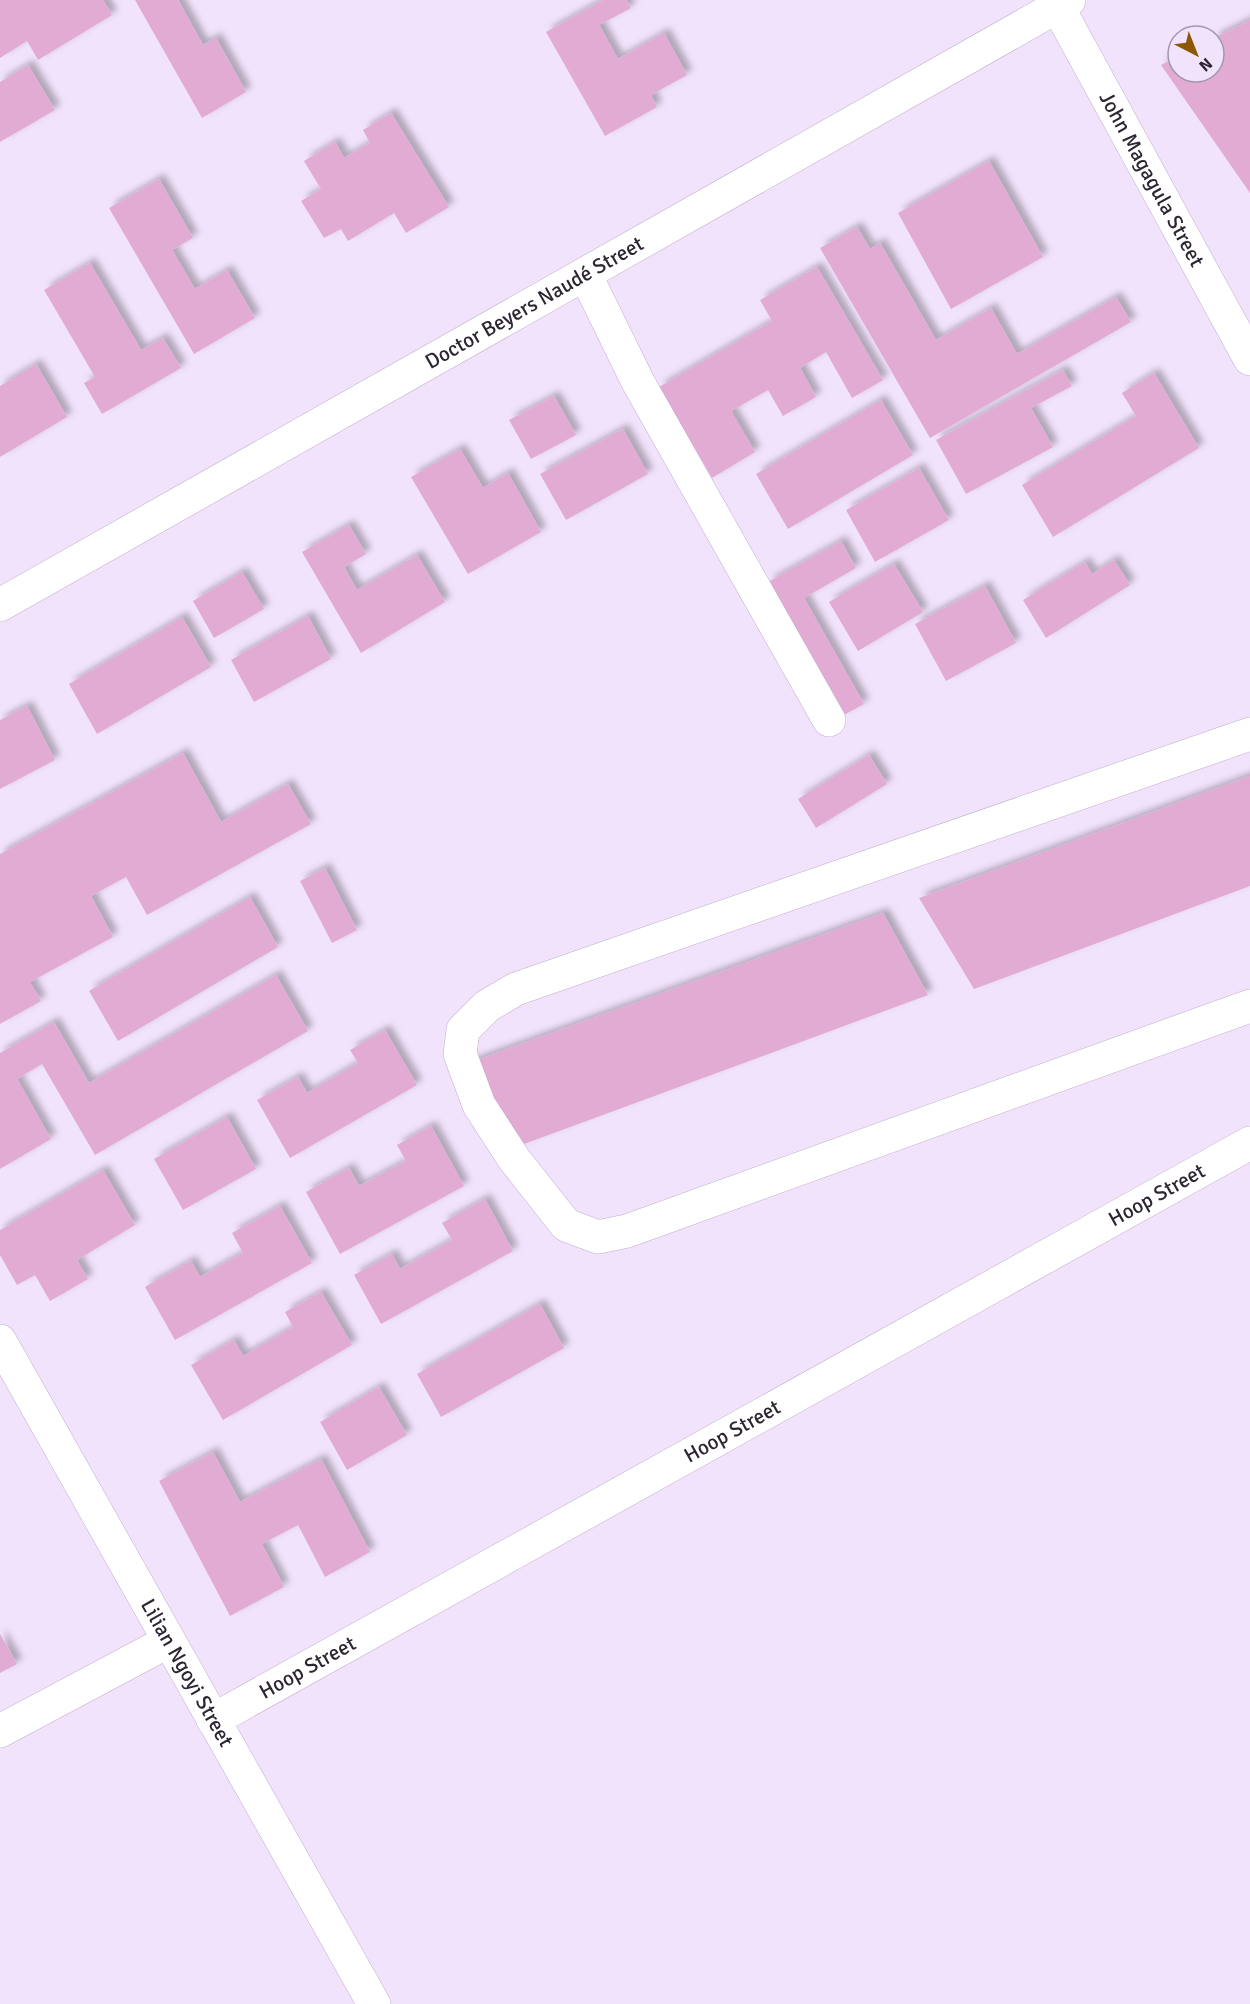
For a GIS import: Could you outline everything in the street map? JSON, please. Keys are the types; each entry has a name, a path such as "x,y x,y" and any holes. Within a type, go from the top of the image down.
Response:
{"street":[{"name":"Doctor Beyers Naudé Street","path":"0,605 1060,2"},
{"name":"John Magagula Street","path":"1060,2 1250,359"},
{"path":"585,274 638,382 829,720"},
{"path":"1250,734 516,989 487,1006 463,1030 460,1054 479,1105 514,1159 566,1225 598,1237 627,1231 1250,1006"},
{"name":"Hoop Street","path":"213,1720 1250,1143"},
{"name":"Lilian Ngoyi Street","path":"0,1341 374,2004"},
{"path":"0,1731 169,1641"}],"building":[{"path":"0,0 103,0 112,15 38,60 27,41 0,58"},
{"path":"135,0 178,0 203,45 216,38 246,92 202,118"},
{"path":"603,0 626,0 631,8 599,25 618,59 664,33 687,75 651,95 657,107 605,136 546,32"},
{"path":"1250,20 1250,193 1174,84 1226,84 1226,32"},
{"path":"1166,62 1166,72 1161,65"},
{"path":"28,65 55,110 0,142 0,82"},
{"path":"391,113 449,207 406,233 394,213 348,241 341,229 324,238 301,201 321,189 304,161 335,142 344,158 370,143 363,130"},
{"path":"989,161 1043,257 951,309 898,213"},
{"path":"159,179 193,238 172,250 195,289 227,270 255,318 194,354 109,208"},
{"path":"857,227 870,249 880,243 936,340 991,308 1017,354 1116,297 1131,322 930,438 820,248"},
{"path":"90,263 141,350 163,338 181,368 102,414 84,383 95,377 44,290"},
{"path":"817,267 883,380 852,398 826,352 800,368 816,397 783,416 768,390 731,411 755,452 712,478 659,387 772,321 760,300"},
{"path":"36,364 67,417 0,457 0,386"},
{"path":"1063,370 1072,386 1031,408 1053,447 966,494 936,440"},
{"path":"1154,373 1199,448 1053,537 1022,485 1136,416 1122,393"},
{"path":"554,396 576,435 531,459 509,420"},
{"path":"881,400 913,455 788,529 756,474"},
{"path":"623,429 648,474 566,520 540,474"},
{"path":"460,449 483,488 508,473 541,532 468,574 411,477"},
{"path":"919,468 949,520 875,562 846,510"},
{"path":"349,525 366,554 344,567 357,590 417,555 445,602 361,653 302,552"},
{"path":"841,541 856,568 804,598 864,704 844,715 768,582"},
{"path":"1114,560 1130,585 1046,638 1023,600 1085,562 1092,574"},
{"path":"894,564 923,612 858,651 829,602"},
{"path":"242,572 264,609 214,638 193,601"},
{"path":"985,586 1016,643 946,681 915,624"},
{"path":"308,616 331,659 254,702 231,660"},
{"path":"182,617 211,667 97,734 69,684"},
{"path":"27,706 55,760 0,789 0,720"},
{"path":"183,753 221,822 288,784 311,824 147,915 126,877 91,896 113,937 30,982 41,1001 0,1024 0,854"},
{"path":"869,755 887,784 816,828 798,799"},
{"path":"1250,776 1250,886 974,989 919,898"},
{"path":"325,868 357,930 332,943 300,881"},
{"path":"250,897 278,947 118,1041 89,991"},
{"path":"883,913 928,995 516,1147 466,1064"},
{"path":"276,975 308,1031 95,1155 42,1064 17,1079 51,1139 0,1169 0,1053 54,1022 89,1083"},
{"path":"385,1030 417,1085 290,1158 257,1100 298,1077 307,1093 358,1063 350,1050"},
{"path":"227,1117 256,1169 183,1210 154,1159"},
{"path":"431,1126 464,1186 340,1254 306,1192 349,1168 359,1186 406,1161 397,1145"},
{"path":"103,1170 135,1225 77,1260 88,1279 50,1301 35,1275 17,1285 0,1255 0,1230"},
{"path":"485,1199 513,1251 381,1324 354,1275 392,1254 400,1269 452,1240 442,1223"},
{"path":"280,1206 312,1263 175,1340 145,1287 191,1261 200,1277 243,1253 232,1233"},
{"path":"321,1292 352,1345 223,1420 191,1365 234,1340 243,1356 293,1327 285,1312"},
{"path":"540,1304 564,1348 441,1417 417,1374"},
{"path":"379,1387 407,1435 347,1470 320,1422"},
{"path":"213,1452 240,1502 321,1459 370,1552 325,1577 298,1525 262,1544 284,1587 230,1616 159,1481"},
{"path":"0,1634 17,1664 0,1673"}]}
